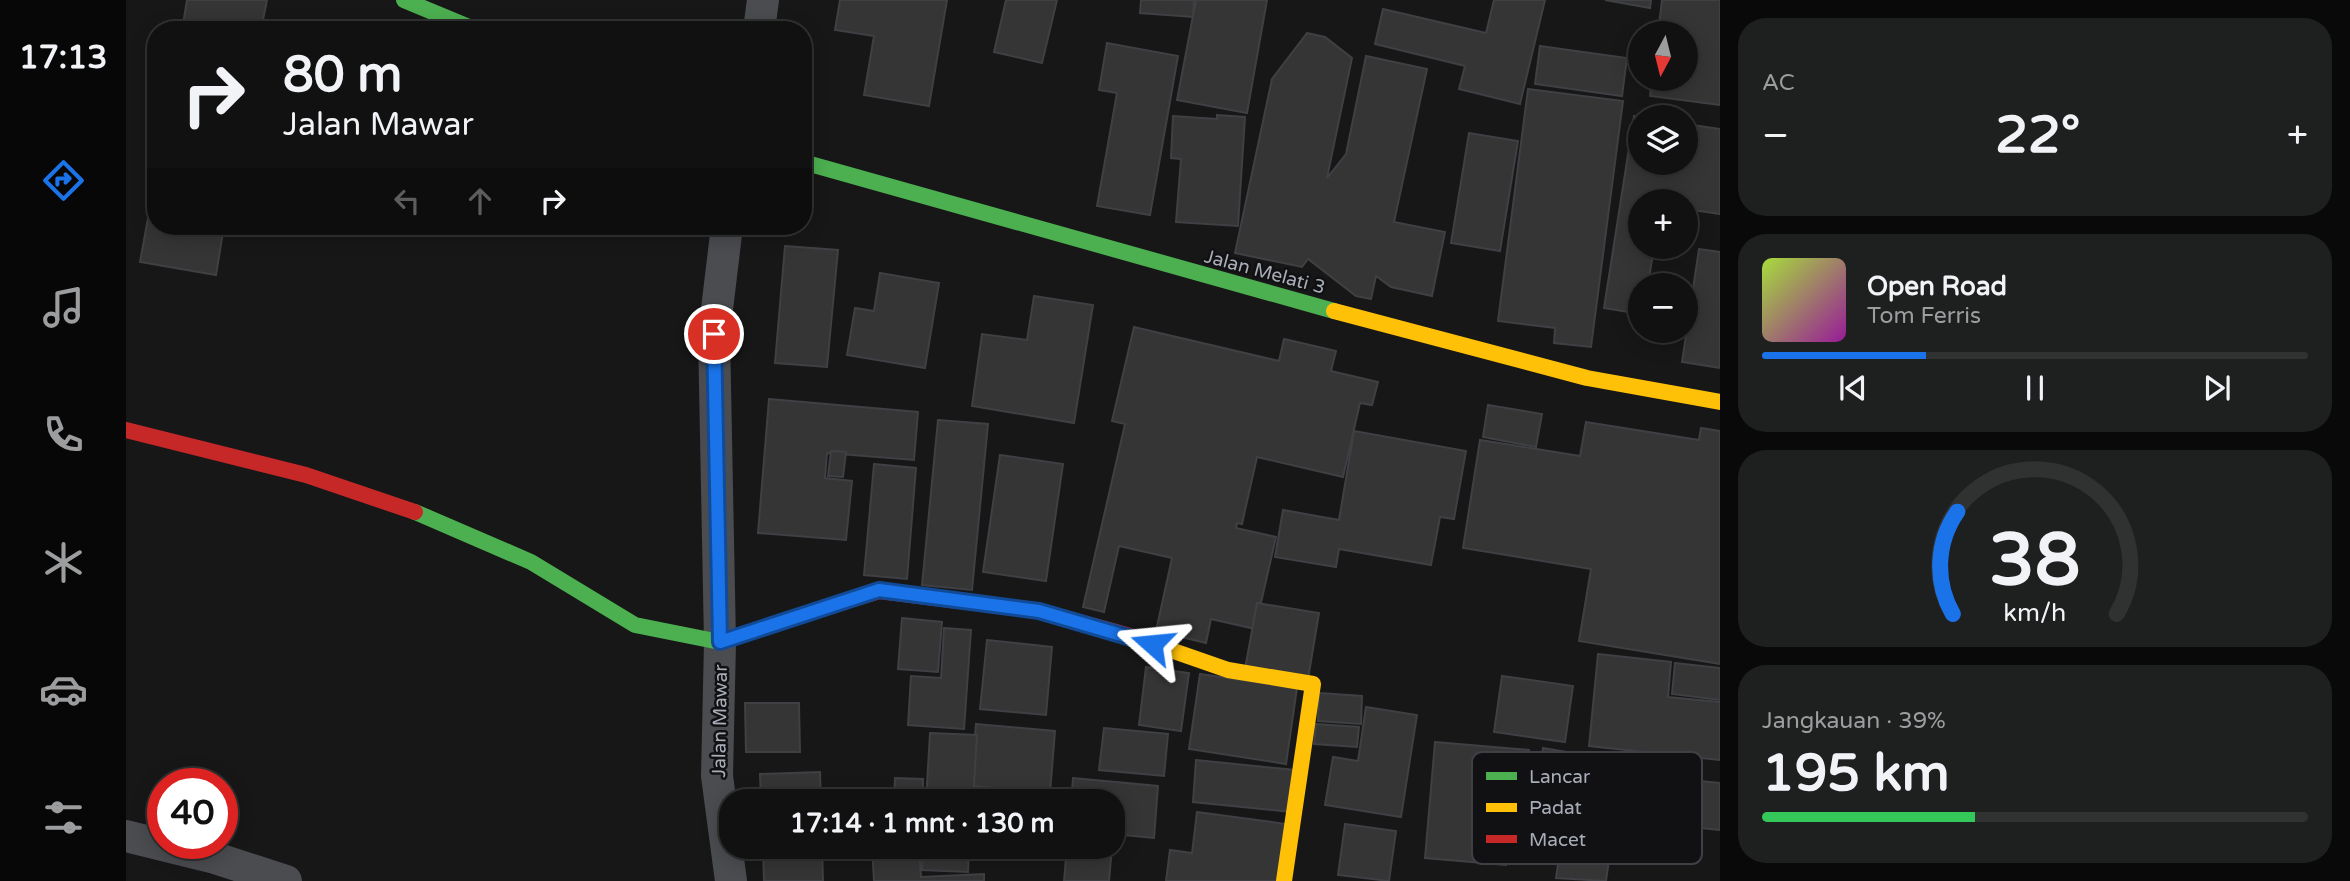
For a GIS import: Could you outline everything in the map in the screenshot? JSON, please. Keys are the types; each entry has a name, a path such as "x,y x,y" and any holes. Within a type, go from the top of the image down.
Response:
{"street":[{"path":"404,0 454,21"},
{"path":"760,21 763,0"},
{"name":"Jalan Melati 3","path":"812,165 1403,330 1587,378 1720,402"},
{"name":"Jalan Mawar","path":"726,235 714,334 720,642 717,776 731,881"},
{"path":"126,430 306,475 433,518 531,562 635,625 720,642 879,590 1039,611 1127,635 1228,670 1313,684 1283,881"},
{"path":"126,836 215,858 286,881"}],"building":[{"path":"187,0 267,0 263,21 184,21"},
{"path":"840,0 947,0 929,106 864,95 874,36 835,30"},
{"path":"1006,0 1057,0 1042,63 994,52"},
{"path":"1141,0 1194,0 1193,17 1140,13"},
{"path":"1196,0 1267,0 1247,113 1177,100"},
{"path":"1494,0 1545,0 1520,104 1459,89 1465,66 1375,44 1383,9 1486,33"},
{"path":"1605,0 1651,0 1650,8"},
{"path":"1662,0 1720,0 1720,105 1650,96 1651,91 1698,91 1698,21 1659,21"},
{"path":"1307,33 1325,37 1352,58 1327,178 1346,154 1366,56 1427,69 1394,222 1445,232 1432,296 1391,287 1376,276 1371,299 1356,296 1308,259 1302,267 1235,253 1272,79"},
{"path":"1107,43 1178,56 1150,215 1097,206 1117,93 1099,90"},
{"path":"1540,46 1627,58 1622,96 1535,84"},
{"path":"1528,89 1623,101 1591,347 1554,343 1555,328 1498,321"},
{"path":"1217,115 1245,117 1238,226 1176,222 1181,159 1171,158 1173,116 1217,119"},
{"path":"1698,126 1720,129 1720,214 1698,211 1698,189 1628,189 1628,259 1652,259 1650,273 1628,273 1628,312 1604,308 1628,154 1628,175 1698,175"},
{"path":"1469,133 1518,141 1500,251 1451,243"},
{"path":"147,224 147,235 223,235 216,275 140,262"},
{"path":"785,246 838,250 827,367 775,363"},
{"path":"1699,249 1720,252 1720,368 1682,362 1685,343 1698,343 1698,273 1695,273"},
{"path":"880,273 939,283 925,368 847,355 855,308 874,311"},
{"path":"1034,296 1093,305 1074,423 972,406 982,334 1027,340"},
{"path":"1134,327 1279,361 1284,339 1336,351 1331,371 1378,382 1372,405 1360,403 1343,477 1257,457 1242,524 1237,523 1236,528 1276,537 1255,629 1211,619 1206,643 1156,631 1172,558 1119,546 1104,612 1083,607 1125,424 1112,421"},
{"path":"769,399 918,412 914,460 827,453 825,478 852,481 846,540 758,533"},
{"path":"1488,405 1542,414 1536,447 1483,437"},
{"path":"938,420 988,424 972,590 922,585"},
{"path":"1586,422 1699,440 1701,428 1720,431 1720,664 1579,641 1591,569 1463,548 1480,440 1580,456"},
{"path":"1354,431 1466,451 1454,519 1440,517 1431,565 1339,549 1336,567 1275,557 1283,510 1339,520"},
{"path":"831,451 846,452 843,477 828,476"},
{"path":"1000,455 1063,464 1046,581 983,572"},
{"path":"874,464 916,468 907,579 864,575"},
{"path":"1257,603 1319,613 1308,679 1245,669"},
{"path":"902,618 942,622 938,672 898,669"},
{"path":"944,628 971,630 964,729 908,725 911,676 941,678"},
{"path":"987,640 1052,647 1046,715 980,709"},
{"path":"1598,654 1671,662 1668,697 1720,702 1720,760 1702,758 1702,752 1645,752 1589,746"},
{"path":"1675,663 1720,668 1720,700 1672,694"},
{"path":"1146,667 1189,673 1181,731 1139,725"},
{"path":"1200,674 1297,688 1286,764 1189,749"},
{"path":"1502,676 1573,686 1565,742 1494,732"},
{"path":"1319,693 1362,696 1361,724 1318,721"},
{"path":"745,703 799,703 800,752 746,752"},
{"path":"1366,707 1417,715 1401,817 1325,805 1333,757 1358,761"},
{"path":"976,724 1055,731 1050,789 971,786"},
{"path":"1316,724 1359,727 1357,747 1314,744"},
{"path":"1104,728 1168,734 1164,776 1099,770"},
{"path":"930,733 977,735 974,789 927,789"},
{"path":"1435,742 1529,750 1472,752 1472,862 1425,858"},
{"path":"1543,748 1567,752 1542,752"},
{"path":"1196,760 1295,770 1291,812 1193,802"},
{"path":"820,772 821,789 761,789 760,774"},
{"path":"895,778 923,779 923,789 894,789"},
{"path":"1073,778 1158,786 1154,838 1125,835 1125,789 1072,789"},
{"path":"1702,781 1720,783 1720,830 1702,828"},
{"path":"1197,812 1286,824 1279,881 1166,881 1170,850 1192,853"},
{"path":"1345,824 1396,831 1389,881 1338,875"},
{"path":"763,859 822,859 823,881 764,881"},
{"path":"873,859 920,859 921,877 984,874 984,881 874,881"},
{"path":"922,859 969,859 968,872 922,870"},
{"path":"1066,859 1111,859 1109,881 1064,881"},
{"path":"1558,864 1608,864 1606,881 1556,878"}],"traffic: fast":[{"path":"404,0 454,21"},
{"path":"812,165 1334,311"},
{"path":"415,512 531,562 635,625 720,642 843,602"}],"traffic: slow":[{"path":"1334,311 1587,378 1720,402"},
{"path":"1162,647 1228,670 1313,684 1284,881"}],"traffic: jam":[{"path":"126,430 306,475 415,512"},
{"path":"843,602 879,591 1039,611 1162,647"}],"route":[{"path":"714,334 720,642 879,590 1039,611 1152,644"}]}
